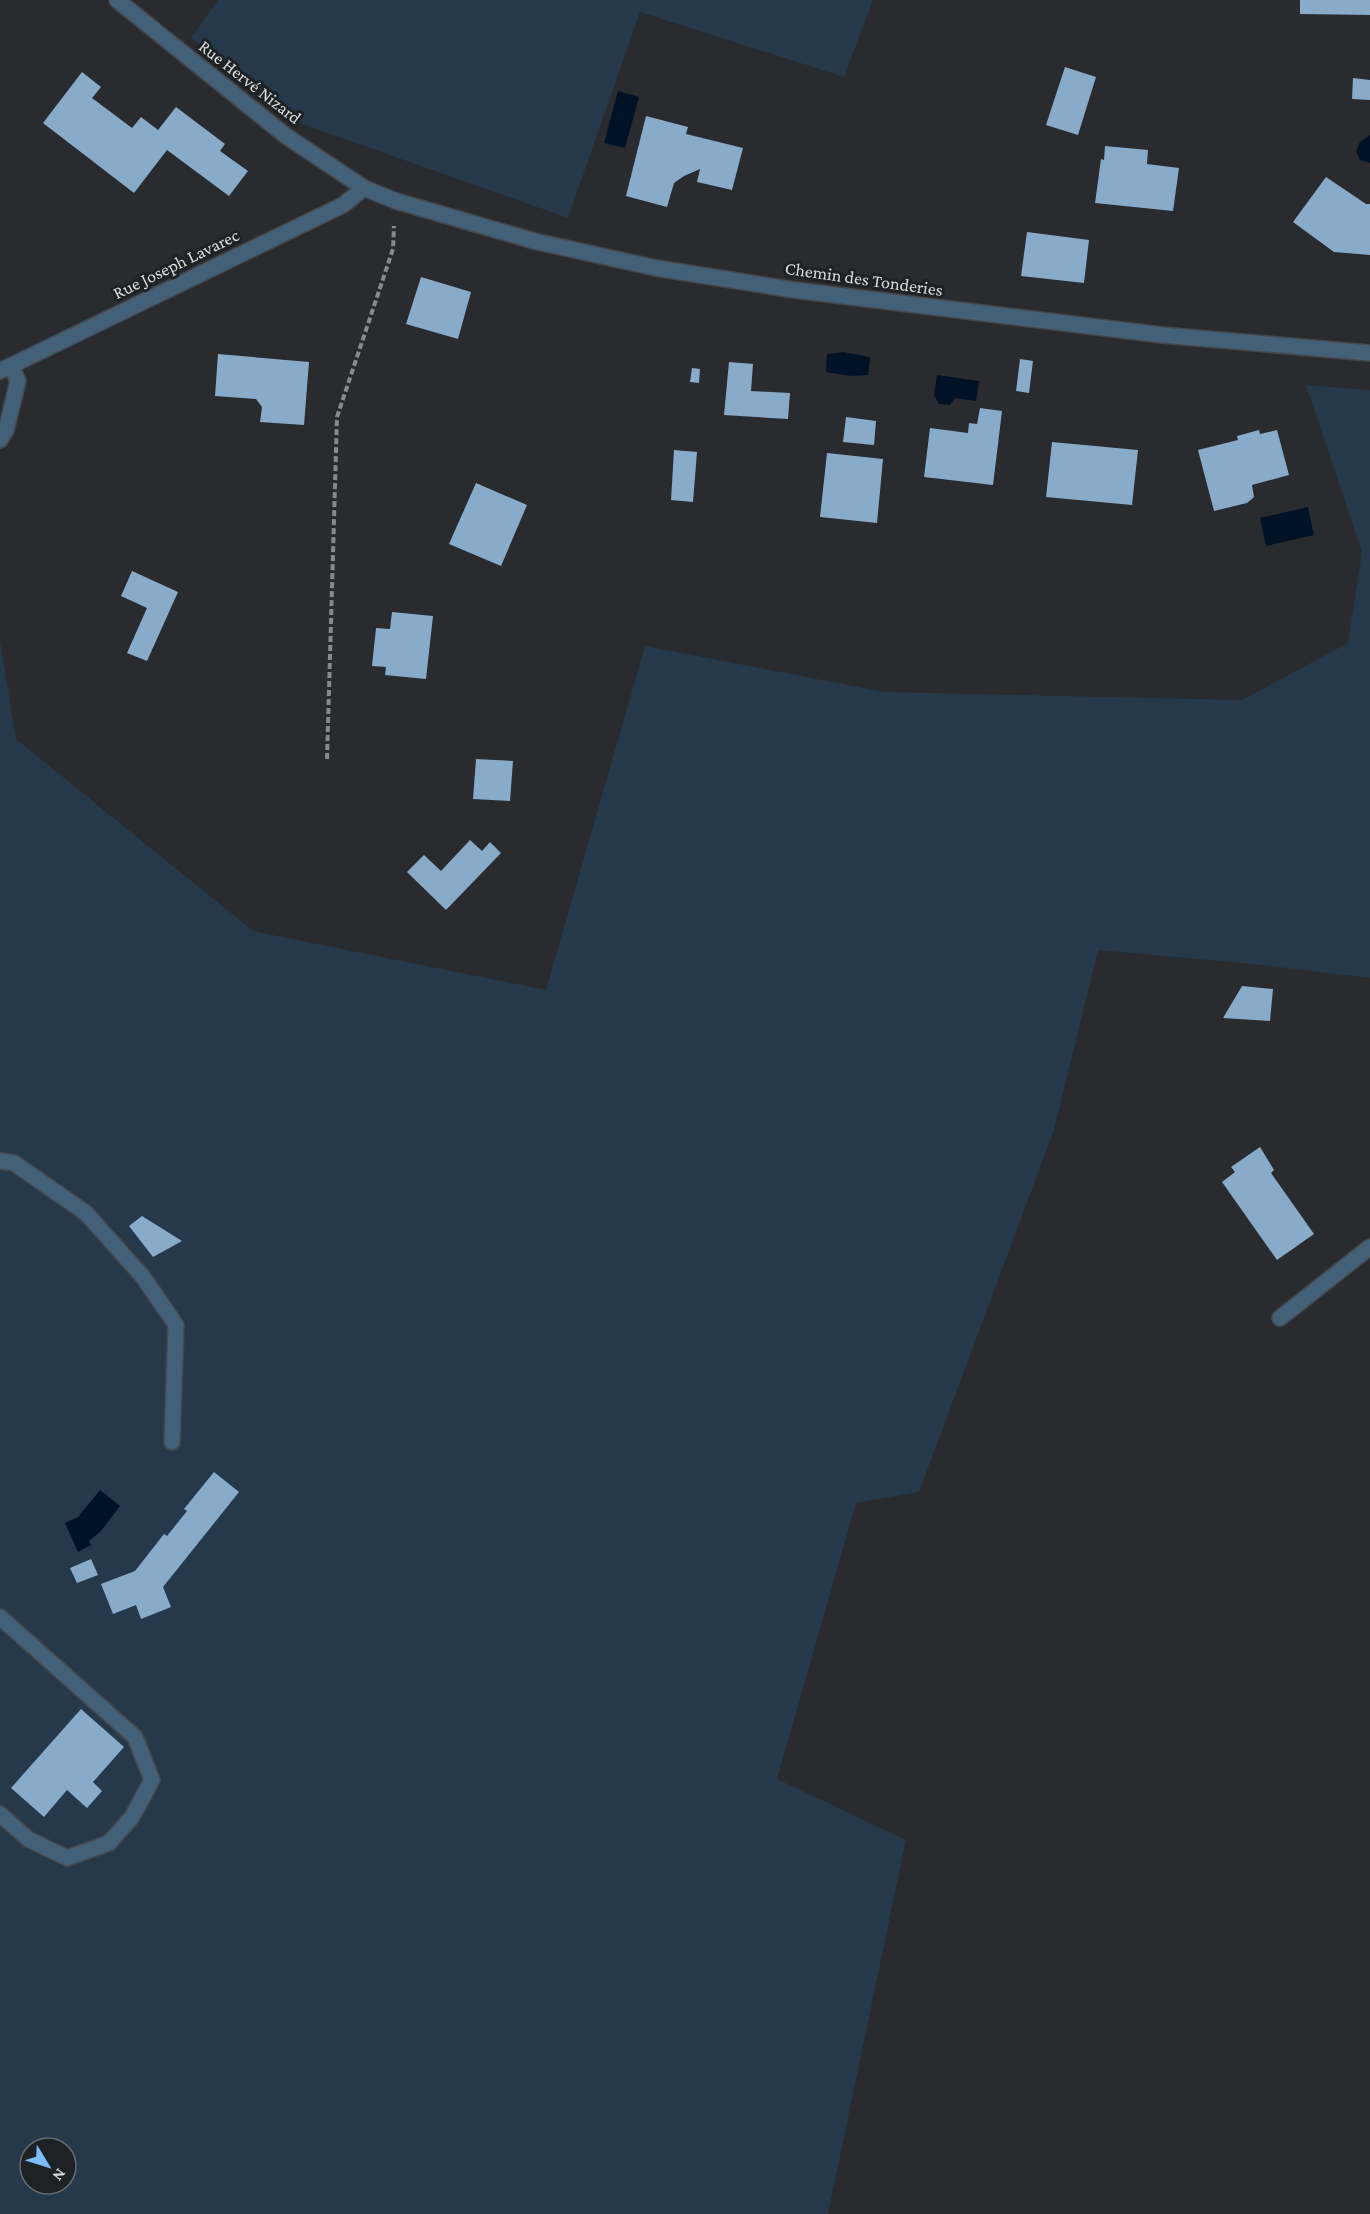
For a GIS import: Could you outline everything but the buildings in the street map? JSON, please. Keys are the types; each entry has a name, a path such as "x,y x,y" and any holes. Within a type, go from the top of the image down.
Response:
{"street":[{"name":"Rue Hervé Nizard","path":"117,0 286,136 364,188"},
{"name":"Chemin des Tonderies","path":"364,188 396,201 534,241 656,268 794,290 1162,335 1370,353"},
{"name":"Rue Joseph Lavarec","path":"6,368 343,205 364,188"},
{"path":"0,440 6,430 18,381 6,368"},
{"path":"0,1161 14,1163 86,1213 143,1277 176,1325 172,1442"},
{"path":"1280,1318 1370,1247"},
{"path":"0,1617 135,1737 152,1780 132,1817 109,1842 67,1858 28,1839 0,1814"}],"path":[{"path":"327,759 337,417 393,249 396,201"}],"shaded area":[{"path":"218,0 873,0 844,77 640,12 568,218 302,124 191,38"},
{"path":"618,91 639,97 625,148 604,143"},
{"path":"1370,135 1370,163 1360,160 1356,151 1360,142"},
{"path":"843,352 870,357 868,375 850,376 826,372 827,354"},
{"path":"937,375 979,381 976,401 955,398 950,405 939,404 934,395"},
{"path":"1306,385 1370,390 1370,978 1253,964 1098,950 1054,1130 919,1492 856,1503 777,1779 906,1840 828,2214 0,2214 0,641 16,739 253,931 546,990 645,646 885,692 1242,700 1348,643 1362,552"},
{"path":"1308,507 1314,535 1266,546 1260,518"},
{"path":"100,1490 120,1506 101,1531 89,1541 91,1545 78,1552 65,1523 78,1517"}]}
